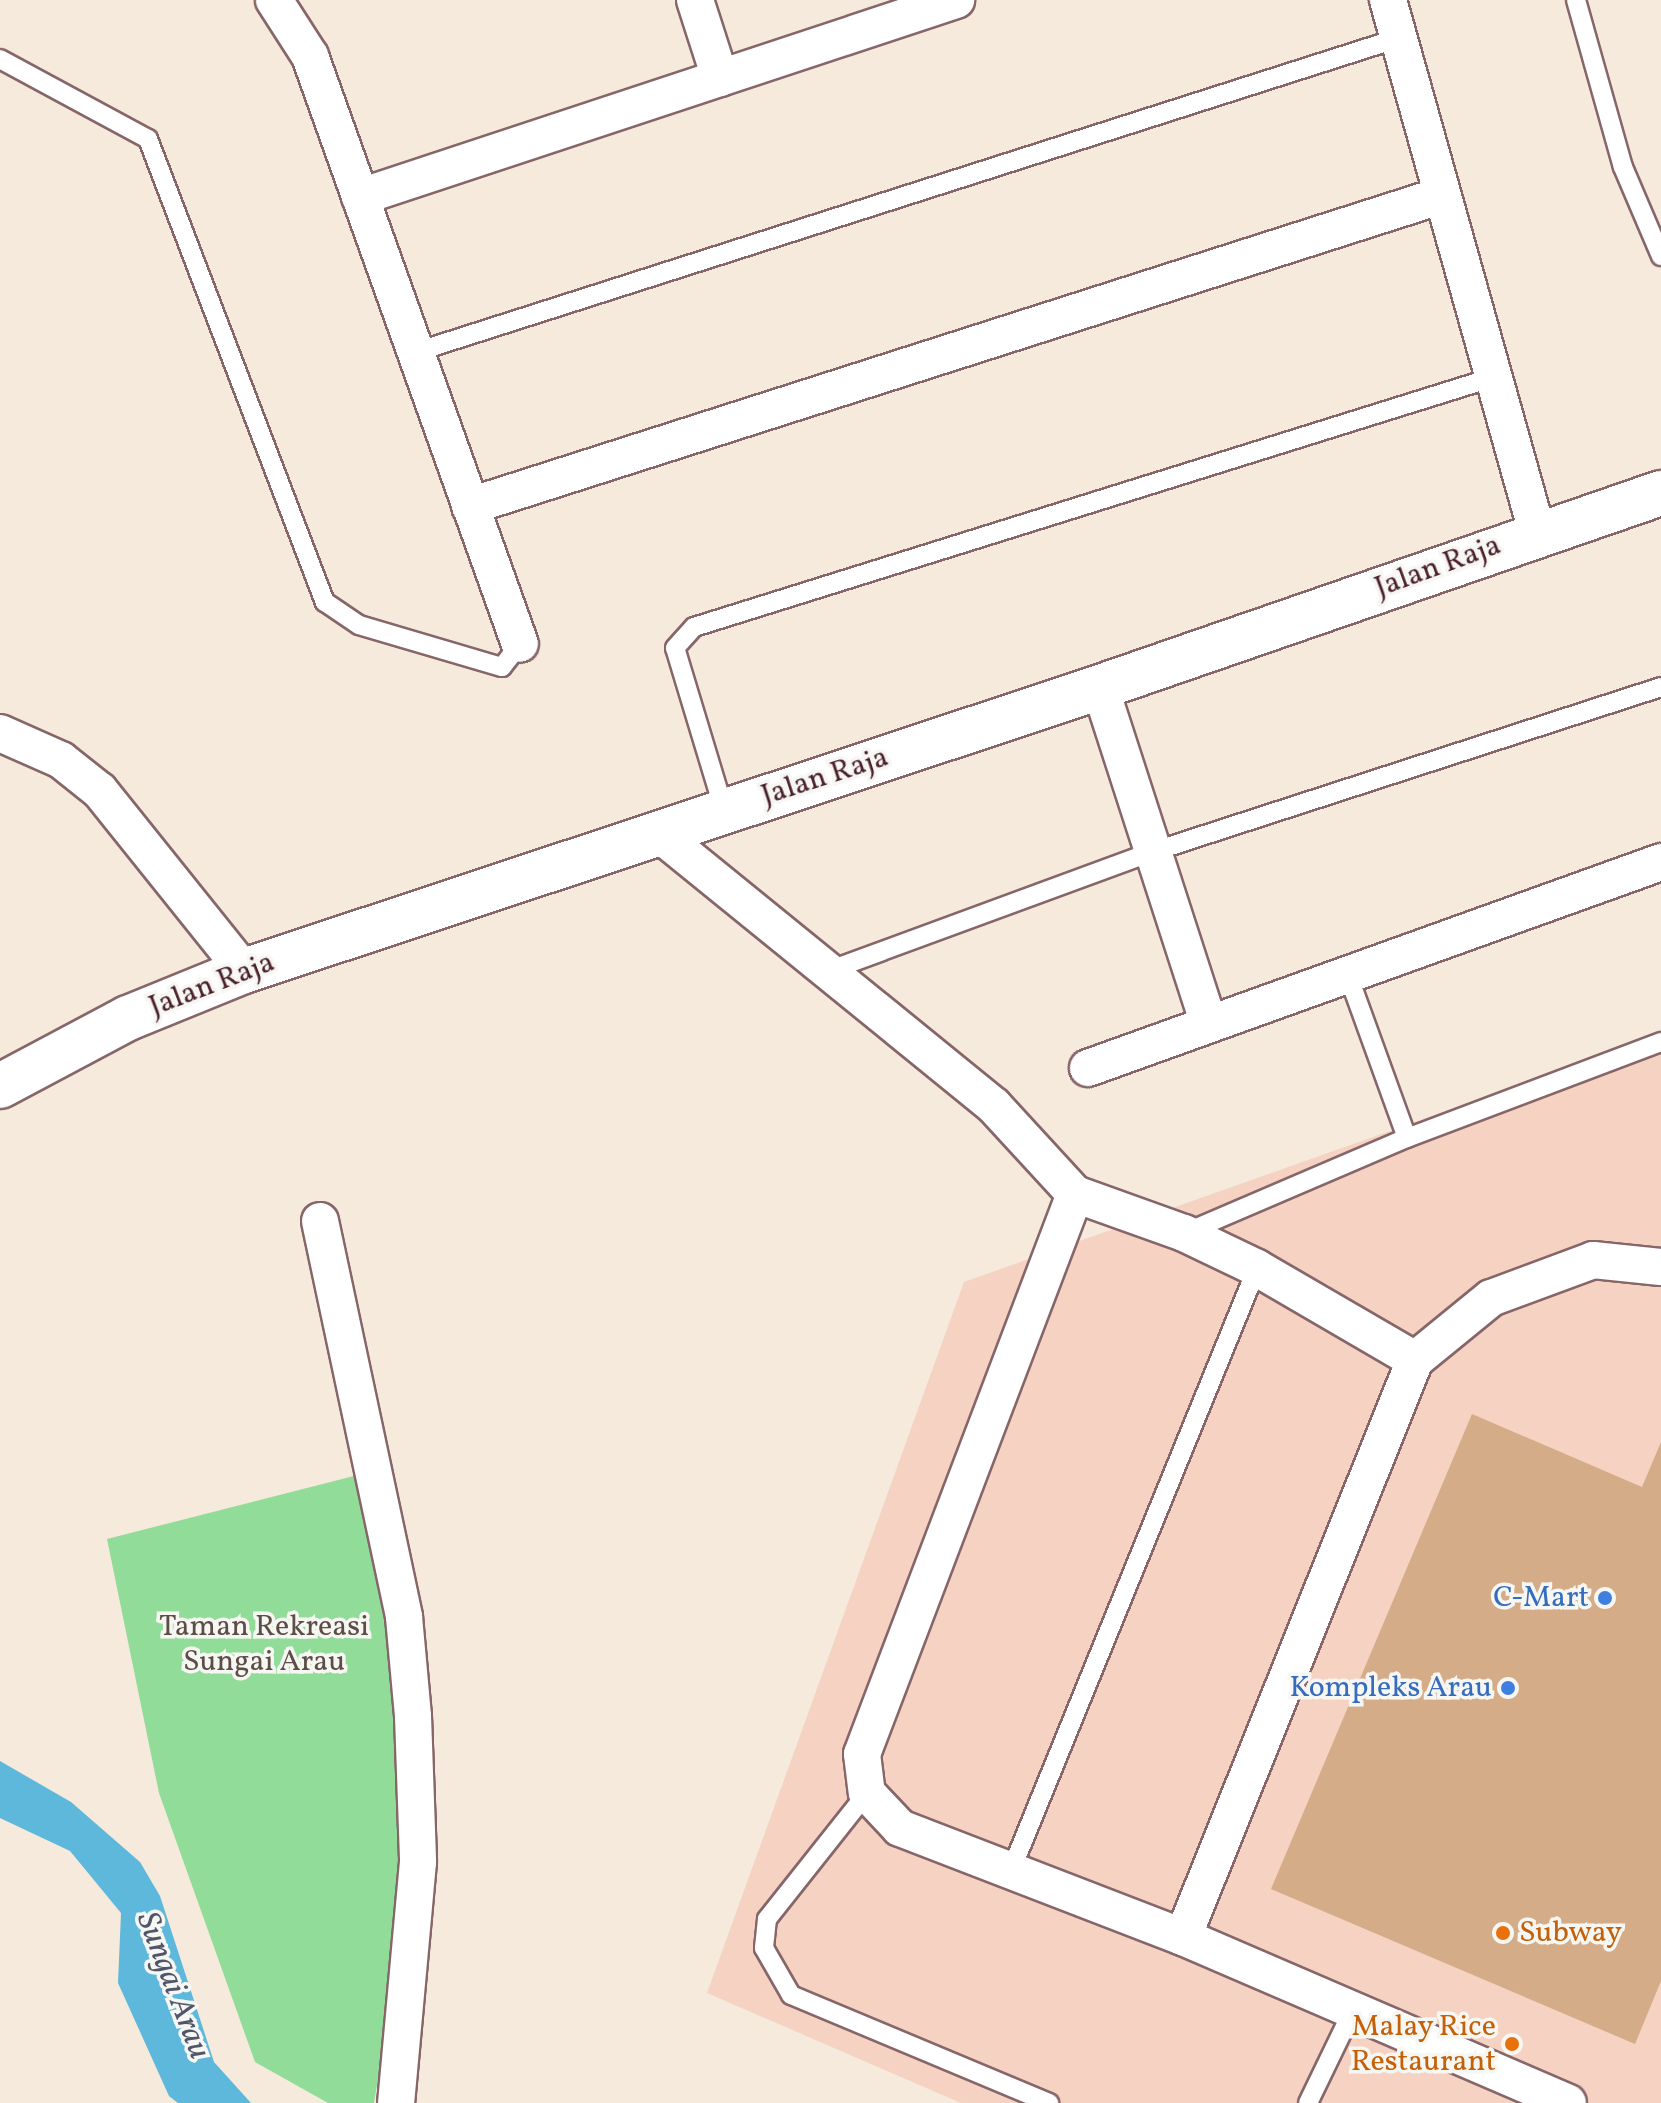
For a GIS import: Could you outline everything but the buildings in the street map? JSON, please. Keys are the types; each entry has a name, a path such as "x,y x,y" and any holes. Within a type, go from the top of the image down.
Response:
{"street":[{"path":"274,0 310,56 520,644"},
{"path":"695,0 720,78"},
{"path":"360,197 720,78 879,12 956,0"},
{"path":"1388,0 1537,532"},
{"path":"470,506 1443,195"},
{"name":"Jalan Raja","path":"0,1086 128,1018 244,971 1100,687 1537,532 1661,493"},
{"path":"1100,687 1208,1022"},
{"path":"0,733 61,760 100,791 244,971"},
{"path":"657,832 994,1106 1075,1194 1184,1233 1257,1268 1415,1360"},
{"path":"1088,1068 1208,1022 1661,862"},
{"path":"1075,1194 862,1754 867,1793 900,1828 1010,1873 1183,1937 1568,2103"},
{"path":"320,1221 404,1617 413,1716 418,1862 396,2103"},
{"path":"1183,1937 1415,1360 1491,1298 1593,1260 1661,1267"}],"lane":[{"path":"1576,0 1623,167 1661,256"},
{"path":"416,352 1399,38"},
{"path":"0,59 148,139 325,602 359,625 502,667 520,644"},
{"path":"724,810 675,648 694,627 1494,377"},
{"path":"828,971 1152,852 1661,687"},
{"path":"1348,975 1407,1138"},
{"path":"1184,1233 1407,1138 1661,1042"},
{"path":"1010,1873 1257,1268"},
{"path":"867,1793 767,1919 764,1948 791,1995 1049,2103"},
{"path":"1308,2103 1353,2010"}],"shaded area":[{"path":"1661,1035 1661,2103 961,2103 707,1993 964,1282"}],"green space":[{"name":"Taman Rekreasi Sungai Arau","path":"354,1476 398,1629 408,1897 374,2103 328,2103 255,2062 159,1793 107,1539"}],"water":[{"name":"Sungai Arau","path":"0,1761 71,1802 140,1862 160,1896 214,2062 251,2103 178,2103 169,2096 118,1983 121,1913 70,1851 0,1818"}],"place":[{"name":"C-Mart","path":"1605,1598"},
{"name":"Kompleks Arau","path":"1508,1688"},
{"name":"Subway","path":"1503,1933"},
{"name":"Malay Rice Restaurant","path":"1512,2044"}]}
